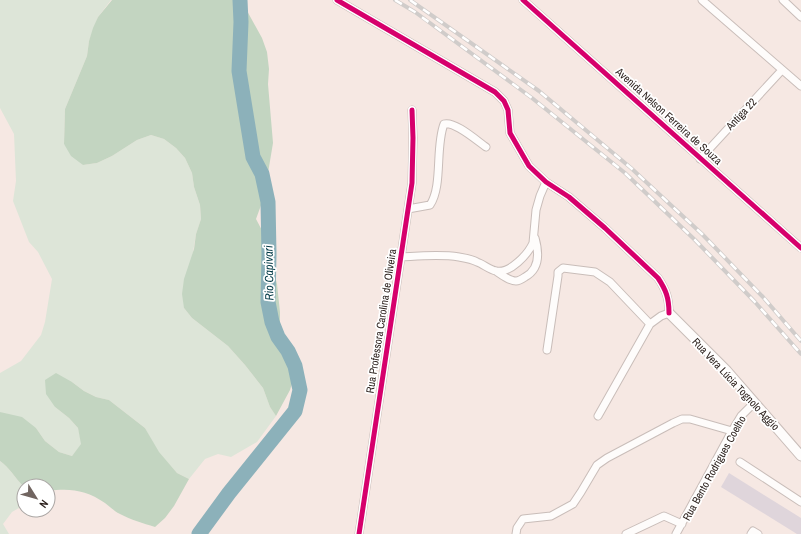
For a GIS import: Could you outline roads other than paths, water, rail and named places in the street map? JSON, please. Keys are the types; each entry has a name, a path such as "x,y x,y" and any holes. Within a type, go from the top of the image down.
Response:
{"street":[{"path":"337,0 495,92 504,100 508,110 510,133 529,166 546,182 569,197 605,228 658,278 669,300 669,313 661,316 650,324 598,416"},
{"name":"Avenida Nelson Ferreira de Souza","path":"523,0 801,248"},
{"path":"702,0 801,86"},
{"path":"783,0 801,17"},
{"name":"Antiga 22","path":"700,159 782,70"},
{"name":"Rua Professora Carolina de Oliveira","path":"359,534 412,183 412,110"},
{"path":"408,209 430,205 434,198 440,141 444,124 448,123 455,125 486,147"},
{"path":"401,258 433,256 459,257 475,260 511,280 518,281 528,276 538,259 535,238 536,210 546,182"},
{"path":"496,271 506,270 516,264 531,248 535,238"},
{"path":"547,350 558,272 563,268 595,272 602,276 610,282 650,324"},
{"name":"Rua Vera Lúcia Tognolo Aggio","path":"669,313 727,371 801,456"},
{"name":"Rua Bento Rodrigues Coelho","path":"676,534 732,431 741,416 754,403"},
{"path":"516,534 517,528 523,519 551,516 573,504 597,466 607,458 682,419 690,419 732,431"},
{"path":"740,462 801,502"},
{"path":"626,534 664,516 682,524"},
{"path":"751,534 753,531 758,534"}],"waterway":[{"name":"Rio Capivari","path":"199,534 229,493 295,411 300,390 295,366 288,351 278,337 272,322 268,302 268,202 262,174 253,157 239,71 241,22 240,0"}],"railway":[{"path":"395,0 415,12 532,98 625,173 695,240 755,302 801,354"},
{"path":"410,0 539,91 631,168 702,234 763,297 801,341"}]}
